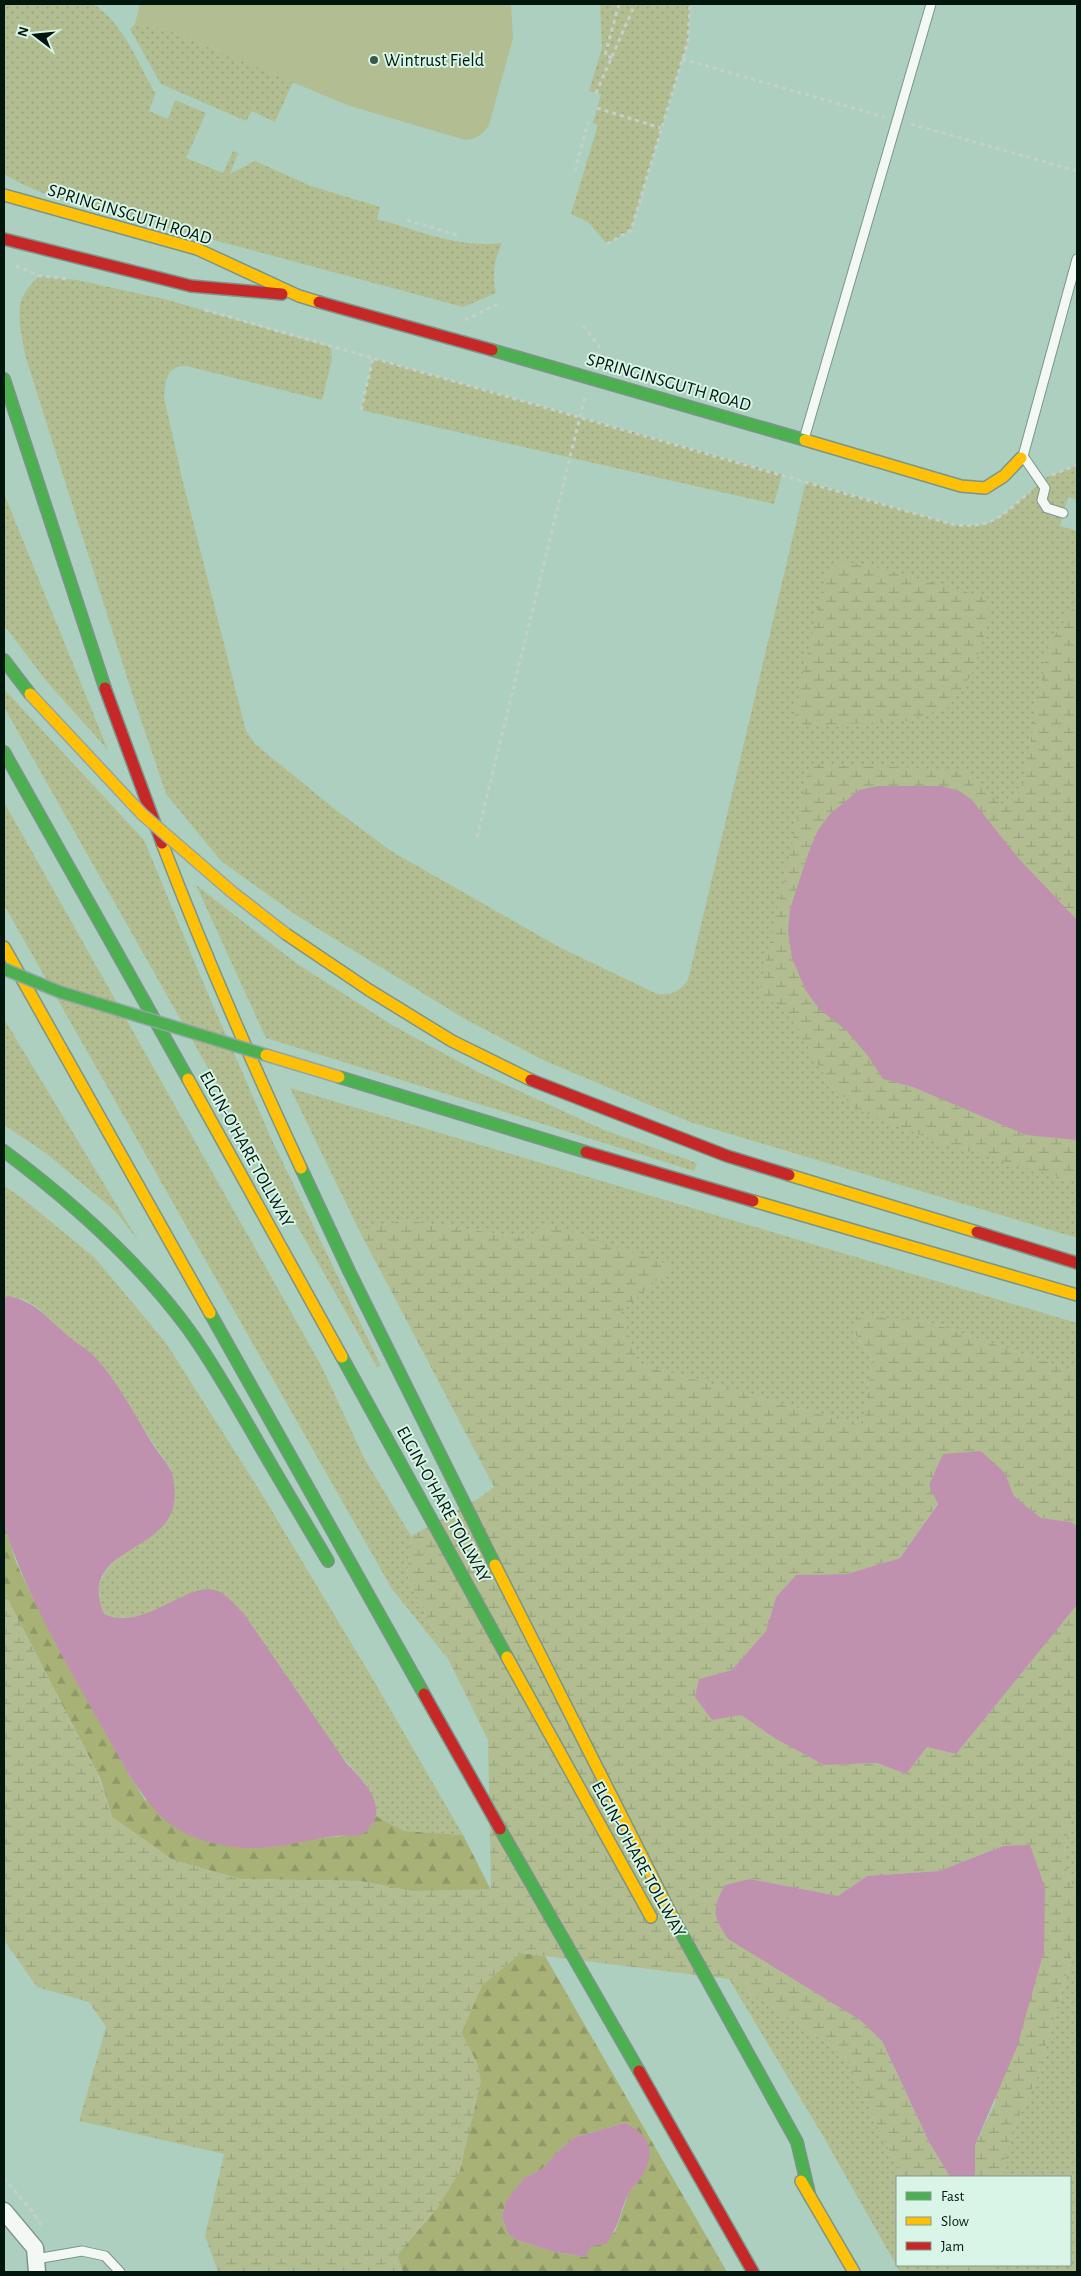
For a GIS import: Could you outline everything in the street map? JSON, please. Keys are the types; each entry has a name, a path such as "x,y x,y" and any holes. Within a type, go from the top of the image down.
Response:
{"main road":[{"name":"SPRINGINSGUTH ROAD","path":"4,195 197,249 299,296 590,377 962,486 985,488 1004,476 1021,458"},
{"name":"SPRINGINSGUTH ROAD","path":"4,239 191,286 299,296"},
{"path":"4,379 127,752 195,929 258,1076 341,1253 654,1886 797,2142 810,2197"},
{"path":"4,660 30,694 142,814 232,892 286,934 369,990 452,1041 547,1088 727,1156 1077,1264"},
{"name":"ELGIN-O'HARE TOLLWAY","path":"4,752 129,972 658,1930"},
{"path":"4,947 415,1679 461,1756 753,2272"},
{"path":"4,969 87,1001 684,1182 1077,1295"},
{"path":"4,1151 37,1174 92,1224 142,1274 180,1319 222,1382 333,1568"},
{"path":"391,1656 415,1679"},
{"path":"791,2162 854,2272"}],"street":[{"path":"4,2211 35,2248 37,2266"}],"lane":[{"path":"804,439 932,4"},
{"path":"1063,513 1047,508 1042,500 1045,488 1023,456 1077,259"},
{"path":"37,2266 82,2251 105,2256 120,2272"}],"path":[{"path":"612,58 605,54 620,4"},
{"path":"596,93 635,4"},
{"path":"607,244 631,230 688,40 690,4"},
{"path":"682,59 1077,171"},
{"path":"597,108 661,128"},
{"path":"575,171 588,122"},
{"path":"407,220 456,235"},
{"path":"7,262 40,276 77,280"},
{"path":"196,308 580,416 955,525 985,525 1000,516 1047,477 1077,464"},
{"path":"477,838 580,416 599,346 583,326"},
{"path":"361,410 373,358"}],"green space":[{"path":"4,4 93,4 104,12 121,32 156,92 149,111 168,119 175,100 206,113 186,158 223,173 233,151 238,153 230,174 255,161 311,186 380,207 377,219 454,241 485,244 502,243 494,268 496,293 463,307 60,199 20,183 4,174"},
{"name":"Wintrust Field","path":"140,4 511,4 513,38 489,125 479,136 465,140 347,105 168,30 135,24"},
{"path":"600,4 690,4 688,41 631,230 607,244 588,222 571,214 598,125 593,123 601,94 589,91 602,48"},
{"path":"135,24 168,30 293,82 275,122 252,111 246,121 161,84 130,29"},
{"path":"40,276 77,280 168,300 331,347 332,359 322,400 186,366 175,368 166,380 164,397 182,478 246,731 255,744 336,810 391,851 559,947 657,994 675,992 688,980 806,481 955,525 985,525 1000,517 1047,477 1077,465 1077,500 1068,497 1060,526 1077,531 1077,1238 690,1122 543,1060 465,1019 299,917 221,861 166,794 131,690 25,355 19,312 24,294"},
{"path":"373,358 782,474 774,504 361,410"},
{"path":"4,490 108,750 47,682 4,625"},
{"path":"840,562 864,564 991,599 987,627 972,674 949,707 906,721 805,726 795,718 795,706 826,576"},
{"path":"1077,602 1077,920 1019,859 972,800 959,791 878,786 859,790 830,814 818,830 790,909 788,931 820,1010 846,1030 868,1056 883,1079 913,1087 1026,1135 1077,1140 1077,1182 946,1145 855,1109 825,1076 784,1007 758,996 810,764 965,770 1001,805 1023,784 1048,645"},
{"path":"4,689 144,840 205,987 272,1140 381,1366 377,1367 4,707"},
{"path":"4,802 322,1367 363,1456 411,1536 407,1575 448,1659 392,1589 4,905"},
{"path":"196,885 296,963 392,1025 478,1072 604,1130 697,1163 694,1171 266,1038"},
{"path":"4,1019 138,1240 115,1211 47,1154 4,1125"},
{"path":"290,1088 1077,1323 1077,1372 922,1320 853,1332 872,1358 863,1426 639,1364 621,1312 673,1266 530,1238 403,1220 360,1232"},
{"path":"4,1186 22,1198 95,1258 166,1343 260,1491 374,1681 463,1835 404,1831 376,1816 374,1800 365,1783 198,1591 140,1616 128,1618 104,1614 99,1598 99,1584 106,1571 118,1559 171,1469 93,1355 70,1338 38,1308 25,1300 10,1296 4,1298"},
{"path":"403,1220 530,1238 543,1222 673,1266 621,1312 639,1364 863,1426 872,1358 853,1331 856,1316 922,1320 1077,1372 1077,1526 1071,1522 1041,1518 1014,1496 1005,1473 938,1503 900,1558 847,1574 796,1575 776,1597 766,1631 732,1670 699,1679 741,1715 776,1739 824,1765 877,1763 905,1774 927,1747 956,1754 1077,1605 1077,1790 1063,1858 1077,1899 1077,1938 1037,2078 1010,2136 1002,2176 975,2176 975,2145 995,2103 1003,1846 939,1871 867,1876 838,1896 750,1879 799,1981 860,2020 882,2041 929,2142 949,2176 902,2176 844,2054 729,1979 521,1953 482,1985 461,2033 477,2063 481,2081 460,2171 438,2207 397,2255 403,2272 218,2272 205,2236 224,2154 79,2121 106,2027 89,2002 37,1987 4,1940 4,1592 98,1775 112,1817 173,1860 240,1879 360,1881 411,1891 491,1889 488,1740 407,1575 411,1536 478,1499 494,1487 360,1232"},
{"path":"4,1524 16,1562 32,1596 128,1773 145,1800 272,1847 313,1839 362,1834 371,1826 376,1816 404,1831 463,1835 491,1890 411,1891 360,1881 240,1879 173,1860 112,1817 100,1778 4,1592"},
{"path":"1077,1790 1077,1899 1063,1859"},
{"path":"1077,1938 1077,2272 988,2272 991,2266 1071,2266 1071,2176 1002,2176 1010,2136 1037,2078"},
{"path":"521,1953 545,1956 727,2272 403,2272 397,2255 438,2207 477,2063 461,2033 482,1985","holes":["625,2123 639,2181 629,2192 615,2232 592,2246 585,2257 555,2252 519,2241 508,2234 502,2217 506,2201 524,2178 542,2169 558,2151 575,2137"]},
{"path":"729,1979 844,2054 902,2176 896,2176 896,2265 823,2136"},
{"path":"897,2266 952,2266 956,2272 900,2272"},
{"path":"952,2266 991,2266 988,2272 956,2272"}],"shaded area":[{"path":"878,786 942,786 959,791 972,800 1019,859 1077,920 1077,1140 1026,1135 913,1087 883,1079 868,1056 846,1030 820,1010 806,991 792,958 788,931 790,909 808,854 818,830 830,814 859,790"},
{"path":"9,1296 36,1308 95,1357 119,1389 171,1471 175,1489 174,1503 165,1523 153,1535 111,1565 102,1577 99,1593 104,1614 119,1618 135,1617 193,1592 206,1589 218,1591 228,1598 244,1614 347,1764 368,1787 375,1801 376,1816 371,1826 363,1834 336,1836 258,1848 204,1841 171,1825 147,1801 128,1773 44,1622 16,1559 5,1528 4,1298"},
{"path":"981,1451 1005,1473 1014,1496 1041,1518 1071,1522 1077,1526 1077,1605 956,1754 927,1747 906,1774 877,1763 824,1765 776,1739 741,1715 712,1720 695,1697 699,1679 732,1670 766,1631 776,1597 796,1575 847,1574 900,1558 938,1504 929,1485 943,1454"},
{"path":"1030,1845 1045,1888 1044,1951 1017,2047 975,2145 975,2176 949,2176 929,2142 882,2041 860,2020 728,1939 719,1924 716,1907 725,1885 750,1879 838,1896 867,1876 939,1871 1003,1846"},
{"path":"625,2123 634,2128 646,2140 650,2154 645,2170 628,2194 617,2225 606,2244 592,2246 585,2257 555,2252 519,2241 508,2234 502,2217 506,2201 524,2178 542,2169 558,2151 575,2137"}],"traffic: fast":[{"path":"492,350 805,440"},
{"path":"4,379 105,688"},
{"path":"4,660 30,694"},
{"path":"4,752 188,1079"},
{"path":"4,969 60,992 266,1055"},
{"path":"339,1077 586,1152"},
{"path":"4,1151 103,1233 169,1304 189,1330 213,1367 328,1561"},
{"path":"301,1168 349,1271 495,1565"},
{"path":"210,1313 424,1694"},
{"path":"342,1357 507,1657"},
{"path":"500,1829 639,2071"},
{"path":"673,1918 797,2142 810,2197"}],"traffic: slow":[{"path":"4,195 197,249 299,296 319,302"},
{"path":"805,440 961,486 985,488 1004,476 1021,458"},
{"path":"30,694 142,814 232,892 286,934"},
{"path":"162,843 228,1007 301,1168"},
{"path":"286,934 369,990 452,1041 531,1080"},
{"path":"4,947 210,1313"},
{"path":"266,1055 339,1077"},
{"path":"188,1079 342,1357"},
{"path":"789,1175 977,1232"},
{"path":"753,1201 1077,1295"},
{"path":"495,1565 673,1918"},
{"path":"507,1657 651,1917"},
{"path":"801,2181 854,2272"}],"traffic: jam":[{"path":"4,239 191,286 282,294"},
{"path":"319,302 492,350"},
{"path":"105,688 162,843"},
{"path":"531,1080 727,1156 789,1175"},
{"path":"586,1152 753,1201"},
{"path":"977,1232 1077,1263"},
{"path":"424,1694 500,1829"},
{"path":"639,2071 753,2272"}],"place":[{"name":"Wintrust Field","path":"374,60"}]}
